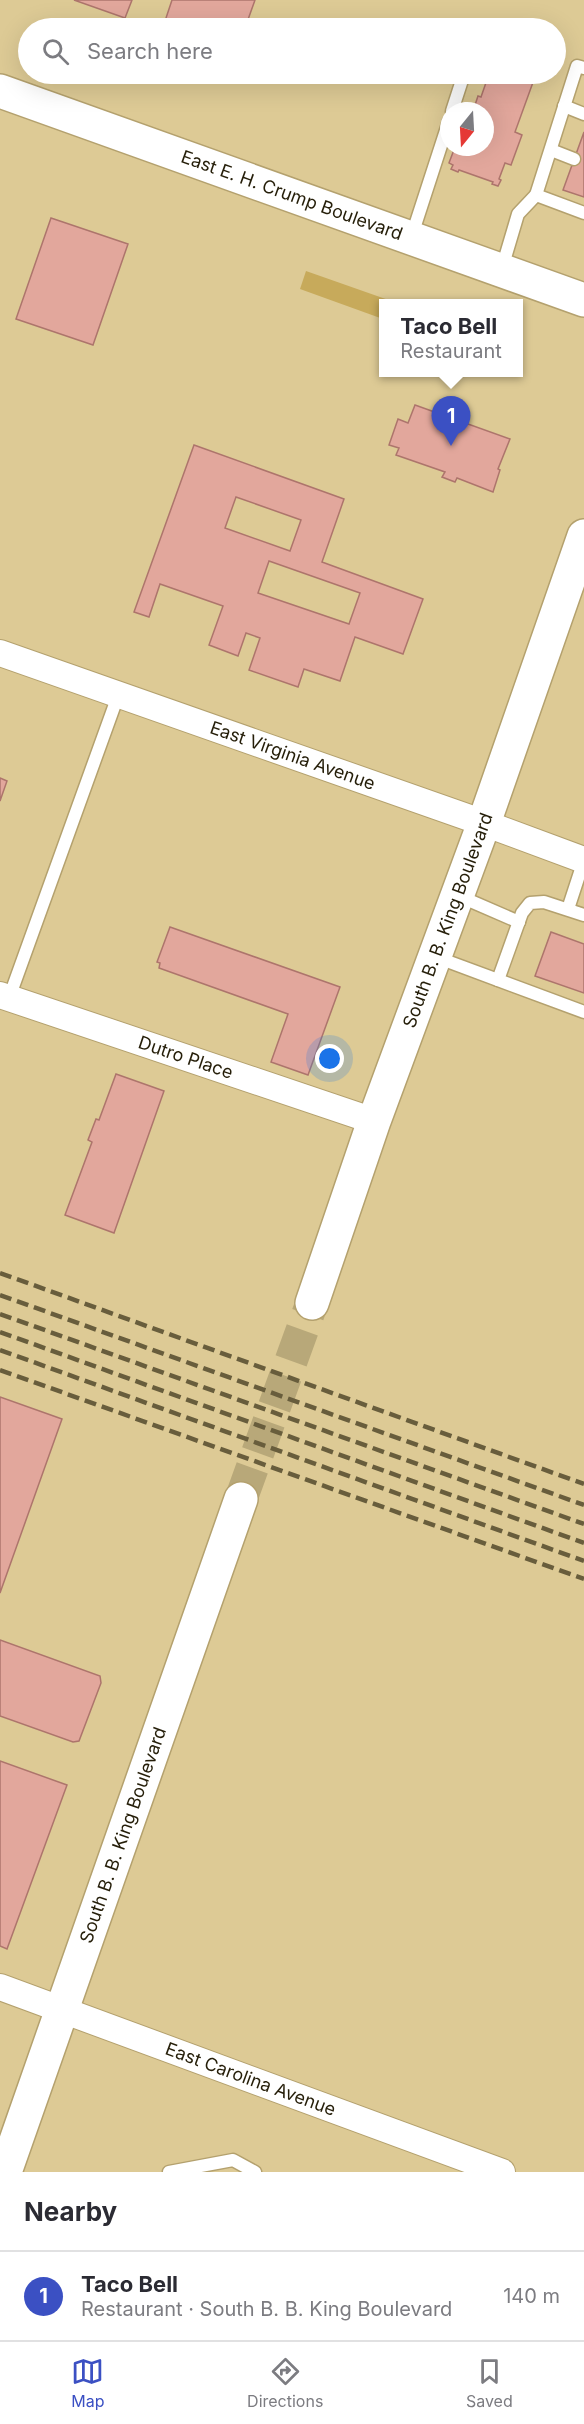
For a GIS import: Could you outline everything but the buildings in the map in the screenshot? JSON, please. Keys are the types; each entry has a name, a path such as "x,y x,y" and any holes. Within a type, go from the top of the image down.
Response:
{"main road":[{"name":"East E. H. Crump Boulevard","path":"0,91 584,300"},
{"name":"South B. B. King Boulevard","path":"312,1303 374,1121 582,551"},
{"name":"South B. B. King Boulevard","path":"5,2172 241,1499"}],"street":[{"name":"East Virginia Avenue","path":"0,653 119,693 584,860"},
{"name":"Dutro Place","path":"4,996 374,1121"},
{"name":"East Carolina Avenue","path":"0,1987 502,2172"}],"lane":[{"path":"501,272 519,214 536,195 577,66 584,68"},
{"path":"455,102 461,84"},
{"path":"564,106 584,114"},
{"path":"411,239 440,149"},
{"path":"550,150 574,159"},
{"path":"536,195 584,213"},
{"path":"4,996 119,693"},
{"path":"568,909 584,860"},
{"path":"458,895 519,922"},
{"path":"498,980 522,913 530,903 544,902 584,915"},
{"path":"435,957 584,1012"},
{"path":"169,2172 233,2160 255,2172"}],"shaded area":[{"path":"306,271 386,299 379,299 379,318 300,289"}],"tunnel":[{"path":"241,1499 312,1303"}],"railway":[{"path":"0,1273 584,1484"},
{"path":"0,1295 584,1505"},
{"path":"0,1314 584,1524"},
{"path":"0,1332 584,1543"},
{"path":"0,1350 584,1561"},
{"path":"0,1370 584,1579"}],"place":[{"name":"Taco Bell","path":"451,446"}]}
